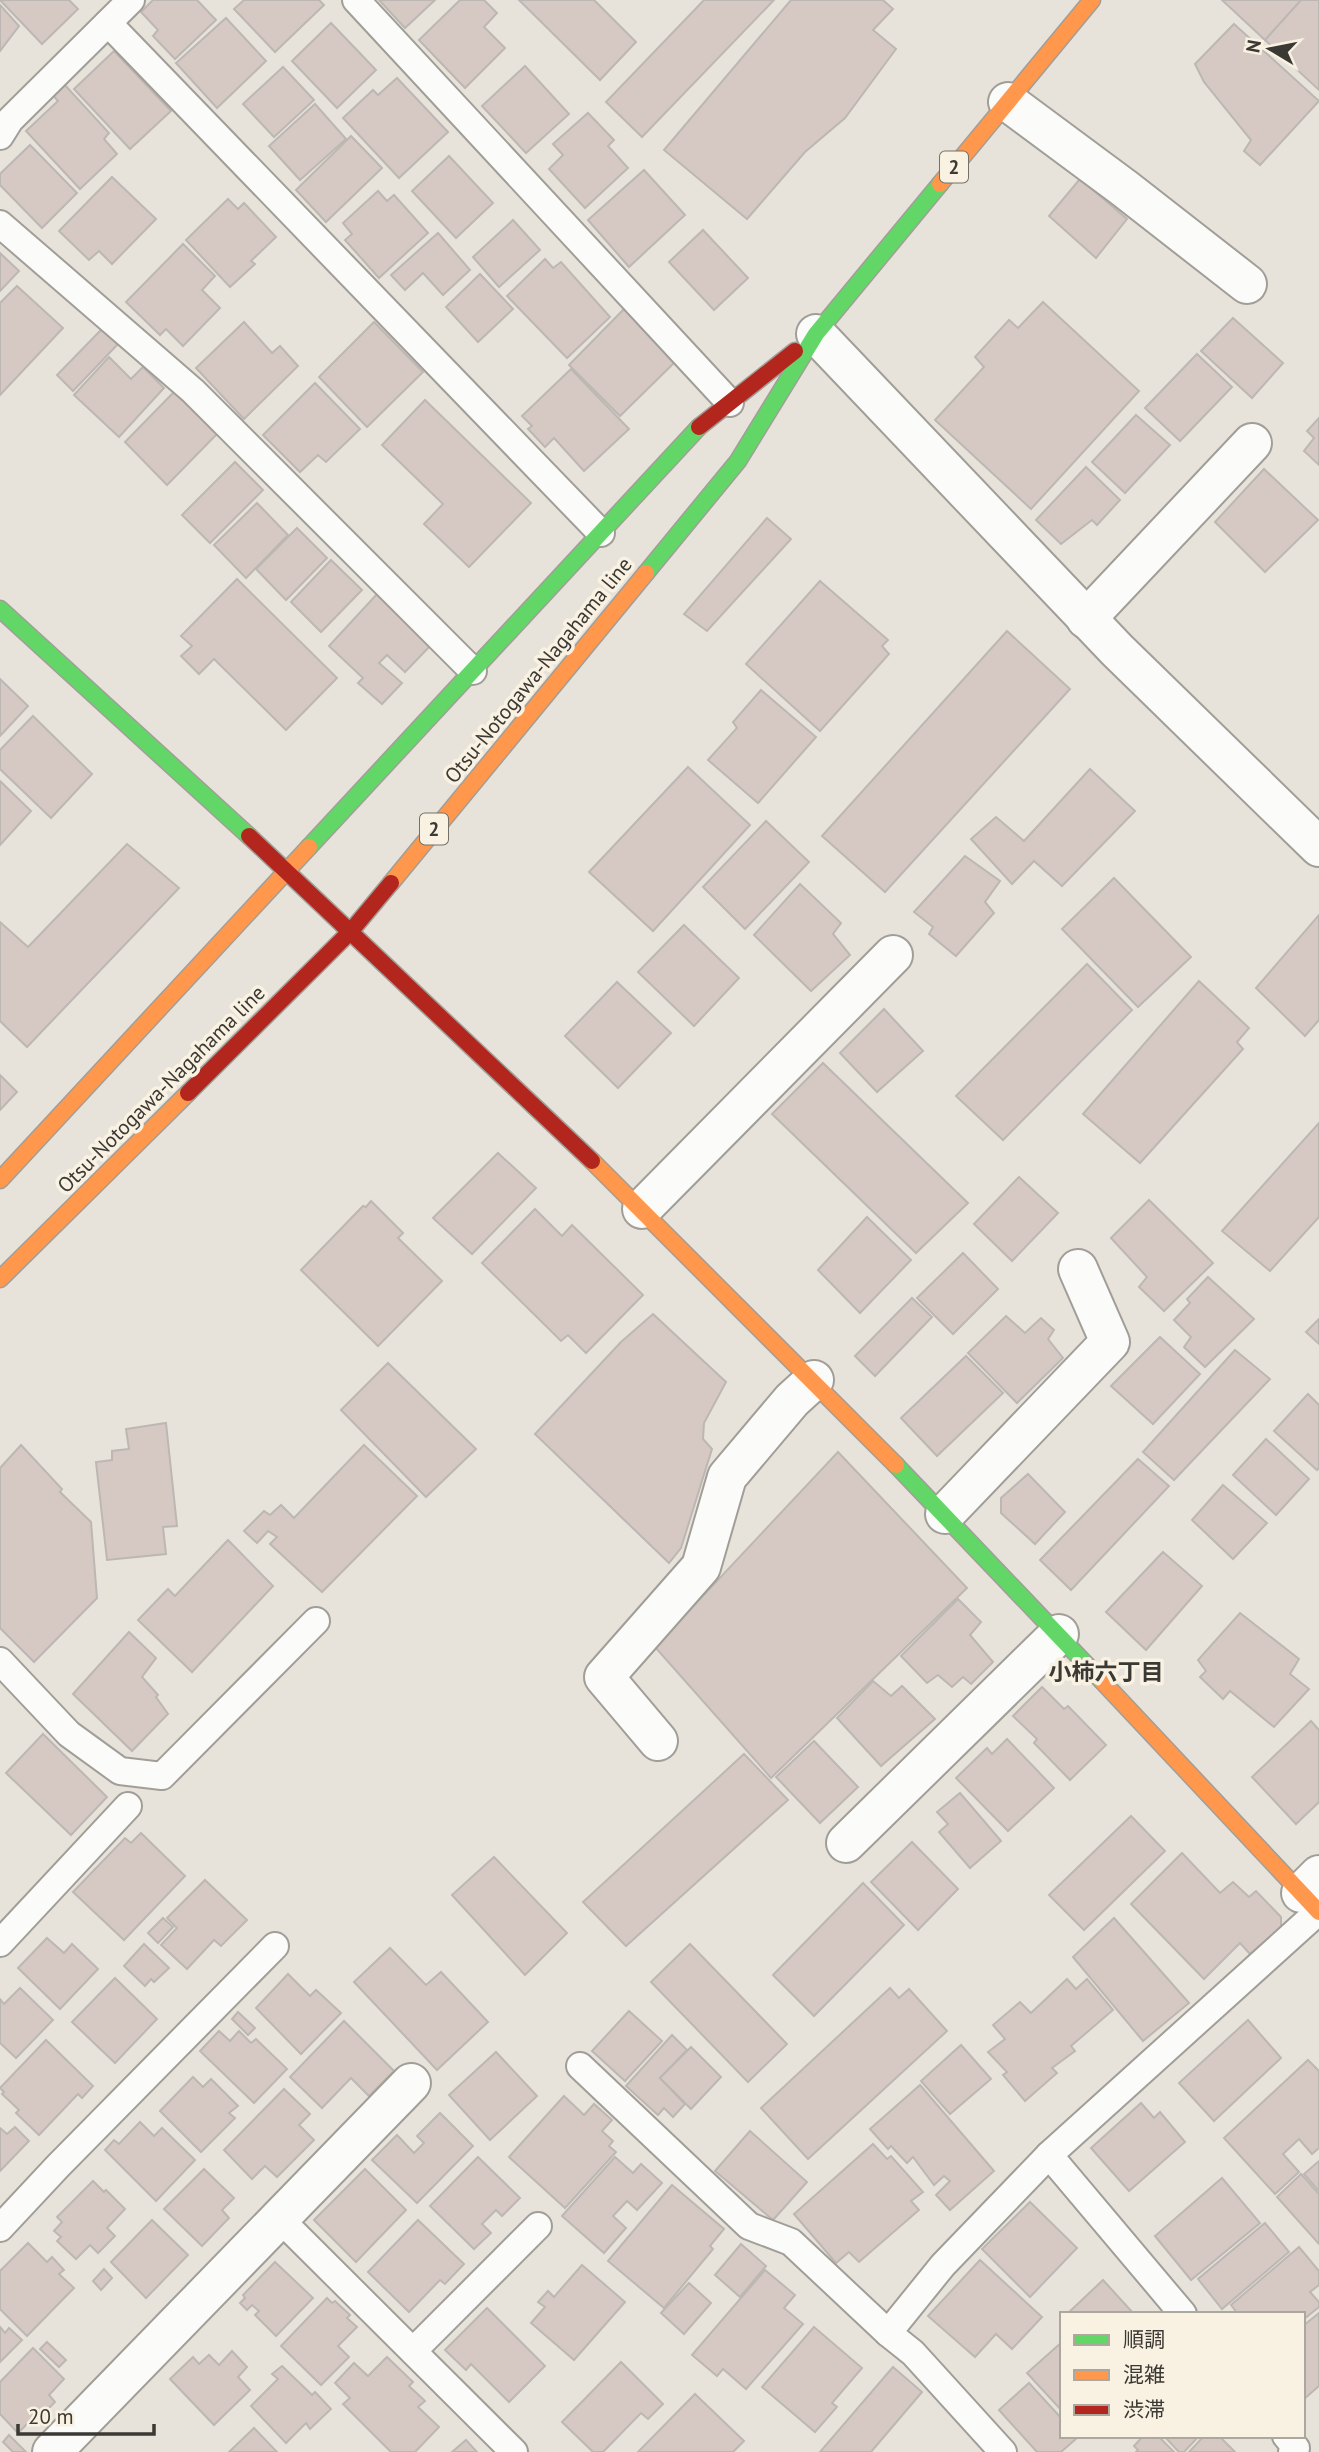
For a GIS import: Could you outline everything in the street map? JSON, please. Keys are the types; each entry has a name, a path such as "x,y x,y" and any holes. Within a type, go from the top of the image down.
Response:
{"main road":[{"name":"Otsu-Notogawa-Nagahama line","path":"0,1279 351,931 738,461 816,334 1092,0"},
{"name":"Otsu-Notogawa-Nagahama line","path":"0,1180 699,426 816,334"},
{"path":"0,608 288,871 642,1209 946,1514 1314,1898"}],"street":[{"path":"1008,102 1247,284"},
{"path":"816,334 1086,619 1319,847"},
{"path":"1086,619 1252,443"},
{"path":"642,1209 893,955"},
{"path":"946,1514 1110,1342 1077,1269"},
{"path":"659,1741 604,1678 701,1567 727,1476 792,1400 814,1380"},
{"path":"846,1843 1059,1634"},
{"path":"52,2452 281,2220 411,2083"}],"lane":[{"path":"0,136 10,120 131,0"},
{"path":"356,0 730,403"},
{"path":"108,23 601,533"},
{"path":"0,224 193,391 473,671"},
{"path":"0,1661 69,1734 120,1771 162,1776 316,1621"},
{"path":"0,1943 128,1805"},
{"path":"888,2333 943,2265 1049,2155 1314,1898"},
{"path":"0,2228 275,1946"},
{"path":"580,2066 749,2226 791,2242 913,2353 1003,2452"},
{"path":"1049,2155 1181,2312"},
{"path":"281,2220 514,2452"},
{"path":"413,2351 538,2226"}],"building":[{"path":"0,0 69,0 78,9 42,44"},
{"path":"153,0 197,0 216,20 175,59 153,36 158,30 141,12"},
{"path":"244,0 319,0 324,5 275,52 234,9"},
{"path":"379,0 435,0 405,28"},
{"path":"460,0 484,0 497,13 484,27 505,48 465,88 419,40"},
{"path":"519,0 594,0 636,42 600,80"},
{"path":"704,0 774,0 642,137 606,102"},
{"path":"791,0 883,0 893,9 873,30 896,49 845,118 805,152 747,219 664,150"},
{"path":"1222,0 1302,0 1265,40"},
{"path":"1301,0 1319,0 1319,90 1265,40"},
{"path":"0,5 19,26 0,51"},
{"path":"226,18 266,61 217,108 176,63"},
{"path":"331,23 376,70 337,108 292,61"},
{"path":"1234,24 1319,101 1260,165 1244,151 1251,140 1204,82 1195,64"},
{"path":"114,51 171,111 130,149 74,89"},
{"path":"525,66 569,114 526,153 482,106"},
{"path":"283,67 314,100 274,137 243,104"},
{"path":"397,78 448,132 399,178 343,118 373,90 378,95"},
{"path":"63,83 109,133 104,139 117,154 80,189 26,131 58,101 52,94"},
{"path":"315,104 346,139 300,180 269,146"},
{"path":"588,113 614,140 608,146 628,168 585,208 549,169 563,155 553,144"},
{"path":"351,136 382,168 326,222 296,190"},
{"path":"30,145 77,193 42,228 0,185 0,174"},
{"path":"449,156 493,203 456,238 412,191"},
{"path":"644,170 685,215 629,267 588,220"},
{"path":"112,177 156,219 112,264 99,251 89,260 59,231"},
{"path":"1080,179 1127,219 1096,258 1049,216"},
{"path":"378,191 387,201 394,195 428,233 379,278 345,240 352,234 343,223"},
{"path":"228,199 238,209 244,203 276,237 251,261 255,264 230,287 186,240"},
{"path":"513,220 540,250 499,287 473,257"},
{"path":"703,230 748,278 714,310 669,262"},
{"path":"438,233 470,270 443,295 423,273 405,290 391,275"},
{"path":"183,244 215,276 202,290 220,308 183,346 166,329 160,335 126,302"},
{"path":"0,253 19,271 0,291"},
{"path":"545,259 553,268 561,262 610,317 567,358 507,296"},
{"path":"480,274 513,309 478,342 446,307"},
{"path":"17,286 63,328 0,395 0,303"},
{"path":"1043,302 1139,391 1031,509 935,420 984,367 975,357 1009,320 1018,328"},
{"path":"625,308 677,360 620,416 569,365"},
{"path":"1233,318 1283,363 1252,398 1201,351"},
{"path":"244,322 272,353 280,346 298,366 244,419 196,368"},
{"path":"374,322 423,372 367,427 319,377"},
{"path":"102,329 118,344 73,391 57,375"},
{"path":"1197,354 1232,387 1180,441 1145,408"},
{"path":"109,357 131,379 143,367 164,388 119,437 74,395"},
{"path":"571,369 629,429 584,471 554,438 545,447 528,429 532,426 522,416"},
{"path":"315,383 360,429 326,462 318,455 300,472 263,435"},
{"path":"174,392 217,434 167,485 125,442"},
{"path":"425,400 531,503 469,567 424,524 443,504 382,445"},
{"path":"1136,415 1170,445 1125,493 1092,462"},
{"path":"1319,418 1319,465 1304,451 1314,438 1307,431"},
{"path":"235,462 263,490 210,543 182,515"},
{"path":"1086,467 1120,500 1097,525 1092,520 1061,544 1036,520"},
{"path":"1264,469 1318,520 1265,572 1215,522"},
{"path":"257,503 288,535 246,578 214,545"},
{"path":"767,518 791,539 707,631 684,614"},
{"path":"297,528 327,558 286,600 256,569"},
{"path":"331,560 362,590 321,632 291,602"},
{"path":"237,579 337,678 286,730 214,659 199,674 181,656 192,646 181,636"},
{"path":"820,581 888,640 882,646 889,654 820,731 746,664"},
{"path":"378,593 432,644 405,672 387,655 379,663 402,683 382,704 358,683 363,678 329,646"},
{"path":"1007,631 1070,689 885,892 822,836"},
{"path":"0,679 28,706 0,736"},
{"path":"761,690 816,737 758,803 708,760 737,728 733,722"},
{"path":"33,716 92,774 51,818 0,769 0,750"},
{"path":"688,767 750,825 653,931 589,872"},
{"path":"1090,769 1135,811 1062,886 1034,861 1012,884 971,839 996,817 1024,841"},
{"path":"0,781 31,811 0,845"},
{"path":"766,821 809,862 745,929 703,887"},
{"path":"127,844 179,888 27,1047 0,1021 0,922 28,947"},
{"path":"965,856 1000,881 985,902 994,913 956,956 929,934 933,927 914,912"},
{"path":"1114,878 1191,957 1138,1007 1062,929"},
{"path":"800,884 841,923 833,934 850,955 811,991 754,935"},
{"path":"1319,915 1319,1020 1305,1036 1256,988"},
{"path":"684,925 739,978 694,1026 638,972"},
{"path":"1087,964 1132,1010 1003,1140 956,1096"},
{"path":"1199,981 1249,1028 1237,1042 1243,1049 1140,1163 1083,1114"},
{"path":"617,982 671,1033 618,1088 565,1036"},
{"path":"884,1009 923,1051 877,1092 840,1053"},
{"path":"823,1063 968,1203 916,1253 772,1114"},
{"path":"0,1075 17,1092 0,1110"},
{"path":"1319,1123 1319,1217 1270,1271 1222,1231"},
{"path":"498,1153 536,1188 472,1254 433,1218"},
{"path":"1019,1177 1058,1213 1012,1261 974,1224"},
{"path":"1149,1200 1213,1263 1164,1311 1139,1287 1147,1277 1111,1238"},
{"path":"371,1201 403,1233 398,1238 442,1281 378,1346 301,1270"},
{"path":"535,1209 562,1236 572,1225 643,1295 586,1353 568,1335 561,1341 482,1263"},
{"path":"867,1217 911,1260 860,1313 818,1270"},
{"path":"963,1253 998,1289 953,1334 917,1298"},
{"path":"1208,1277 1254,1319 1205,1367 1184,1347 1191,1337 1174,1320 1190,1303 1187,1299"},
{"path":"912,1298 932,1317 875,1376 855,1356"},
{"path":"653,1314 726,1382 704,1423 703,1439 712,1449 681,1548 669,1563 535,1434 621,1342"},
{"path":"1006,1316 1025,1333 1041,1318 1054,1330 1048,1339 1063,1358 1017,1403 968,1353"},
{"path":"1319,1319 1319,1344 1306,1332"},
{"path":"1160,1337 1200,1374 1153,1424 1111,1386"},
{"path":"1235,1350 1270,1379 1174,1480 1143,1452"},
{"path":"966,1356 1003,1393 937,1456 901,1418"},
{"path":"388,1363 476,1449 426,1497 341,1410"},
{"path":"1308,1394 1319,1405 1317,1470 1274,1431"},
{"path":"166,1423 177,1526 163,1527 166,1554 107,1560 96,1462 112,1460 112,1451 129,1449 126,1429"},
{"path":"1266,1439 1309,1479 1276,1515 1233,1475"},
{"path":"21,1445 62,1489 60,1492 91,1522 97,1598 34,1662 0,1628 0,1468"},
{"path":"364,1445 417,1496 322,1592 270,1544 277,1537 268,1531 257,1543 244,1531 264,1511 270,1515 281,1505 294,1518"},
{"path":"838,1452 967,1588 771,1778 655,1647"},
{"path":"1138,1459 1169,1486 1071,1590 1040,1560"},
{"path":"1028,1474 1065,1512 1035,1544 1001,1513 1001,1498"},
{"path":"1223,1485 1267,1523 1233,1559 1192,1520"},
{"path":"228,1540 273,1586 192,1672 138,1620 168,1589 175,1596"},
{"path":"1163,1552 1202,1586 1146,1650 1106,1612"},
{"path":"958,1599 981,1622 970,1635 993,1662 971,1684 963,1677 952,1687 938,1675 927,1683 901,1656"},
{"path":"1240,1613 1299,1659 1290,1674 1309,1689 1274,1727 1230,1691 1223,1699 1200,1677 1206,1671 1198,1660"},
{"path":"129,1632 156,1658 142,1677 158,1695 156,1697 168,1714 132,1751 73,1694"},
{"path":"873,1681 891,1696 902,1686 935,1719 881,1766 837,1718"},
{"path":"1042,1687 1064,1709 1068,1706 1106,1745 1070,1780 1034,1743 1037,1739 1013,1716"},
{"path":"1311,1721 1319,1730 1319,1802 1296,1824 1252,1777"},
{"path":"43,1734 107,1797 71,1835 6,1773"},
{"path":"1007,1739 1054,1788 1008,1831 956,1778 987,1748 992,1754"},
{"path":"814,1741 858,1787 820,1823 776,1777"},
{"path":"744,1754 788,1800 626,1946 583,1902"},
{"path":"960,1793 1001,1841 970,1868 939,1832 948,1824 937,1812"},
{"path":"1131,1816 1165,1851 1084,1930 1049,1895"},
{"path":"141,1833 185,1876 124,1940 73,1892 125,1838 131,1843"},
{"path":"912,1842 958,1889 918,1930 871,1882"},
{"path":"1182,1853 1220,1893 1233,1882 1249,1897 1256,1891 1281,1917 1281,1928 1250,1954 1240,1943 1204,1979 1131,1904"},
{"path":"494,1857 567,1933 525,1975 452,1895"},
{"path":"205,1880 247,1920 221,1946 214,1940 187,1969 161,1945 177,1928 167,1918"},
{"path":"863,1883 904,1925 814,2016 773,1975"},
{"path":"163,1918 173,1927 158,1943 148,1933"},
{"path":"1114,1918 1189,2003 1143,2041 1073,1957"},
{"path":"47,1938 64,1953 72,1944 98,1969 60,2009 18,1968"},
{"path":"144,1944 169,1968 154,1982 151,1979 145,1986 124,1966"},
{"path":"690,1944 787,2044 748,2082 651,1982"},
{"path":"390,1948 426,1985 441,1972 488,2022 437,2070 354,1982"},
{"path":"288,1974 310,1996 316,1990 341,2013 301,2054 256,2008"},
{"path":"115,1978 157,2019 115,2063 72,2022"},
{"path":"1067,1979 1076,1989 1087,1979 1113,2010 1071,2046 1075,2051 1052,2068 1057,2073 1025,2101 1003,2075 1007,2072 988,2052 1005,2039 993,2025 1020,2002 1031,2013"},
{"path":"20,1988 53,2020 16,2058 0,2043 0,1999 4,2004"},
{"path":"890,1988 899,1998 909,1989 947,2031 808,2159 761,2108"},
{"path":"629,2011 662,2041 625,2081 592,2051"},
{"path":"238,2012 255,2028 248,2035 232,2019"},
{"path":"1248,2020 1281,2058 1214,2121 1179,2083"},
{"path":"344,2021 394,2071 369,2096 351,2078 322,2108 290,2077"},
{"path":"219,2031 230,2041 239,2031 251,2043 256,2039 287,2069 254,2103 200,2051"},
{"path":"672,2035 687,2050 660,2078 685,2104 673,2117 664,2108 658,2115 626,2086"},
{"path":"46,2040 93,2086 82,2098 78,2094 39,2135 16,2113 19,2110 2,2094 4,2092 0,2088"},
{"path":"961,2045 991,2079 950,2114 921,2081"},
{"path":"691,2047 721,2077 691,2109 660,2078"},
{"path":"496,2052 537,2096 490,2140 449,2095"},
{"path":"1308,2060 1319,2071 1319,2148 1312,2154 1299,2139 1283,2154 1299,2172 1275,2194 1224,2138"},
{"path":"193,2077 203,2087 211,2079 238,2106 229,2113 235,2118 201,2152 160,2111"},
{"path":"920,2085 994,2171 950,2210 936,2195 950,2181 944,2176 934,2185 913,2157 907,2163 891,2146 888,2149 870,2129"},
{"path":"284,2089 310,2114 299,2125 314,2140 277,2177 265,2166 252,2179 224,2150"},
{"path":"564,2096 584,2115 594,2104 612,2120 602,2131 613,2141 609,2146 616,2152 565,2208 509,2157"},
{"path":"1141,2103 1154,2118 1160,2112 1185,2142 1129,2191 1091,2148"},
{"path":"440,2113 473,2146 417,2203 372,2160 397,2135 414,2153 424,2143 417,2136"},
{"path":"140,2122 154,2136 162,2128 195,2160 156,2201 105,2150 114,2140 119,2144"},
{"path":"15,2127 29,2141 0,2171 0,2128 7,2134"},
{"path":"750,2131 807,2182 773,2220 715,2171"},
{"path":"873,2144 887,2159 891,2156 923,2192 911,2201 919,2210 859,2262 849,2252 836,2263 794,2214"},
{"path":"478,2157 520,2198 502,2216 496,2210 482,2224 491,2233 474,2249 430,2206"},
{"path":"615,2157 633,2173 641,2164 662,2183 637,2210 627,2201 613,2216 626,2228 604,2253 562,2216"},
{"path":"1319,2161 1319,2191 1304,2174"},
{"path":"204,2169 234,2198 222,2210 229,2218 202,2246 164,2209"},
{"path":"365,2169 406,2210 356,2262 314,2220"},
{"path":"1301,2174 1319,2194 1319,2244 1277,2197"},
{"path":"1222,2178 1260,2223 1191,2280 1155,2236"},
{"path":"93,2181 125,2209 107,2228 115,2236 98,2253 90,2245 76,2259 57,2241 61,2237 54,2231 62,2222 57,2217"},
{"path":"672,2185 724,2229 710,2246 713,2249 664,2308 608,2261"},
{"path":"1030,2202 1077,2248 1030,2297 982,2249"},
{"path":"152,2220 188,2255 146,2298 111,2262"},
{"path":"418,2220 464,2264 445,2284 440,2280 409,2312 368,2272"},
{"path":"1265,2223 1289,2252 1222,2309 1198,2279"},
{"path":"28,2243 47,2262 52,2257 64,2270 59,2274 74,2288 27,2336 0,2309 0,2271"},
{"path":"741,2244 766,2266 740,2297 715,2275"},
{"path":"1299,2247 1319,2271 1319,2285 1310,2292 1319,2302 1319,2307 1305,2318 1305,2312 1236,2312 1231,2305"},
{"path":"980,2260 1042,2317 1012,2349 996,2334 975,2357 928,2316"},
{"path":"275,2262 313,2298 276,2336 255,2315 259,2311 252,2305 247,2310 240,2303 245,2298 243,2295"},
{"path":"582,2265 625,2302 574,2360 531,2323 545,2307 538,2302 548,2291 554,2297"},
{"path":"104,2269 112,2278 101,2290 93,2281"},
{"path":"765,2270 795,2295 784,2308 803,2324 746,2389 723,2369 717,2376 692,2355"},
{"path":"1103,2280 1132,2312 1069,2312"},
{"path":"689,2283 711,2303 684,2334 661,2313"},
{"path":"327,2298 332,2303 335,2301 350,2315 347,2318 357,2327 338,2346 349,2357 321,2385 281,2346"},
{"path":"487,2308 545,2366 509,2402 471,2364 466,2370 445,2350"},
{"path":"1319,2313 1319,2386 1305,2398 1305,2324"},
{"path":"0,2327 5,2333 9,2328 22,2340 0,2362"},
{"path":"814,2327 862,2368 832,2403 837,2407 815,2432 762,2387"},
{"path":"47,2342 66,2360 59,2367 40,2349"},
{"path":"1060,2344 1060,2409 1027,2373"},
{"path":"33,2348 64,2379 49,2395 55,2402 43,2414 40,2411 18,2433 0,2414 0,2382"},
{"path":"232,2351 247,2367 238,2377 250,2390 214,2425 170,2379 193,2357 199,2364 209,2355 219,2365"},
{"path":"387,2357 413,2382 409,2386 425,2401 418,2407 439,2427 415,2452 391,2452 343,2404 350,2398 335,2383 354,2363 368,2376"},
{"path":"621,2362 663,2404 648,2419 641,2413 603,2452 593,2452 562,2422"},
{"path":"282,2366 312,2395 315,2392 331,2409 310,2429 306,2423 286,2443 251,2406 278,2379 272,2374"},
{"path":"893,2367 922,2392 871,2452 820,2452"},
{"path":"1029,2383 1060,2417 1060,2438 1077,2438 1061,2452 1037,2452 999,2410"},
{"path":"695,2394 744,2441 733,2452 638,2452"},
{"path":"254,2428 277,2452 229,2452"},
{"path":"9,2435 26,2452 13,2452 3,2442"},
{"path":"1141,2438 1160,2438 1174,2452 1136,2452 1138,2450 1134,2446"},
{"path":"1166,2438 1197,2438 1184,2452 1179,2452"},
{"path":"1202,2438 1221,2438 1235,2452 1189,2452"},
{"path":"466,2440 477,2452 452,2452"}],"traffic: fast":[{"path":"646,573 738,461 816,334 940,184"},
{"path":"309,847 699,427"},
{"path":"0,609 249,836"},
{"path":"896,1465 1102,1681"}],"traffic: slow":[{"path":"940,184 1092,0"},
{"path":"391,883 646,573"},
{"path":"0,1180 309,847"},
{"path":"0,1279 188,1093"},
{"path":"592,1161 896,1465"},
{"path":"1102,1681 1319,1912"}],"traffic: jam":[{"path":"699,427 795,351"},
{"path":"249,836 592,1161"},
{"path":"188,1093 351,931 391,883"}],"district":[{"name":"小柿六丁目","path":"1106,1671"}]}
